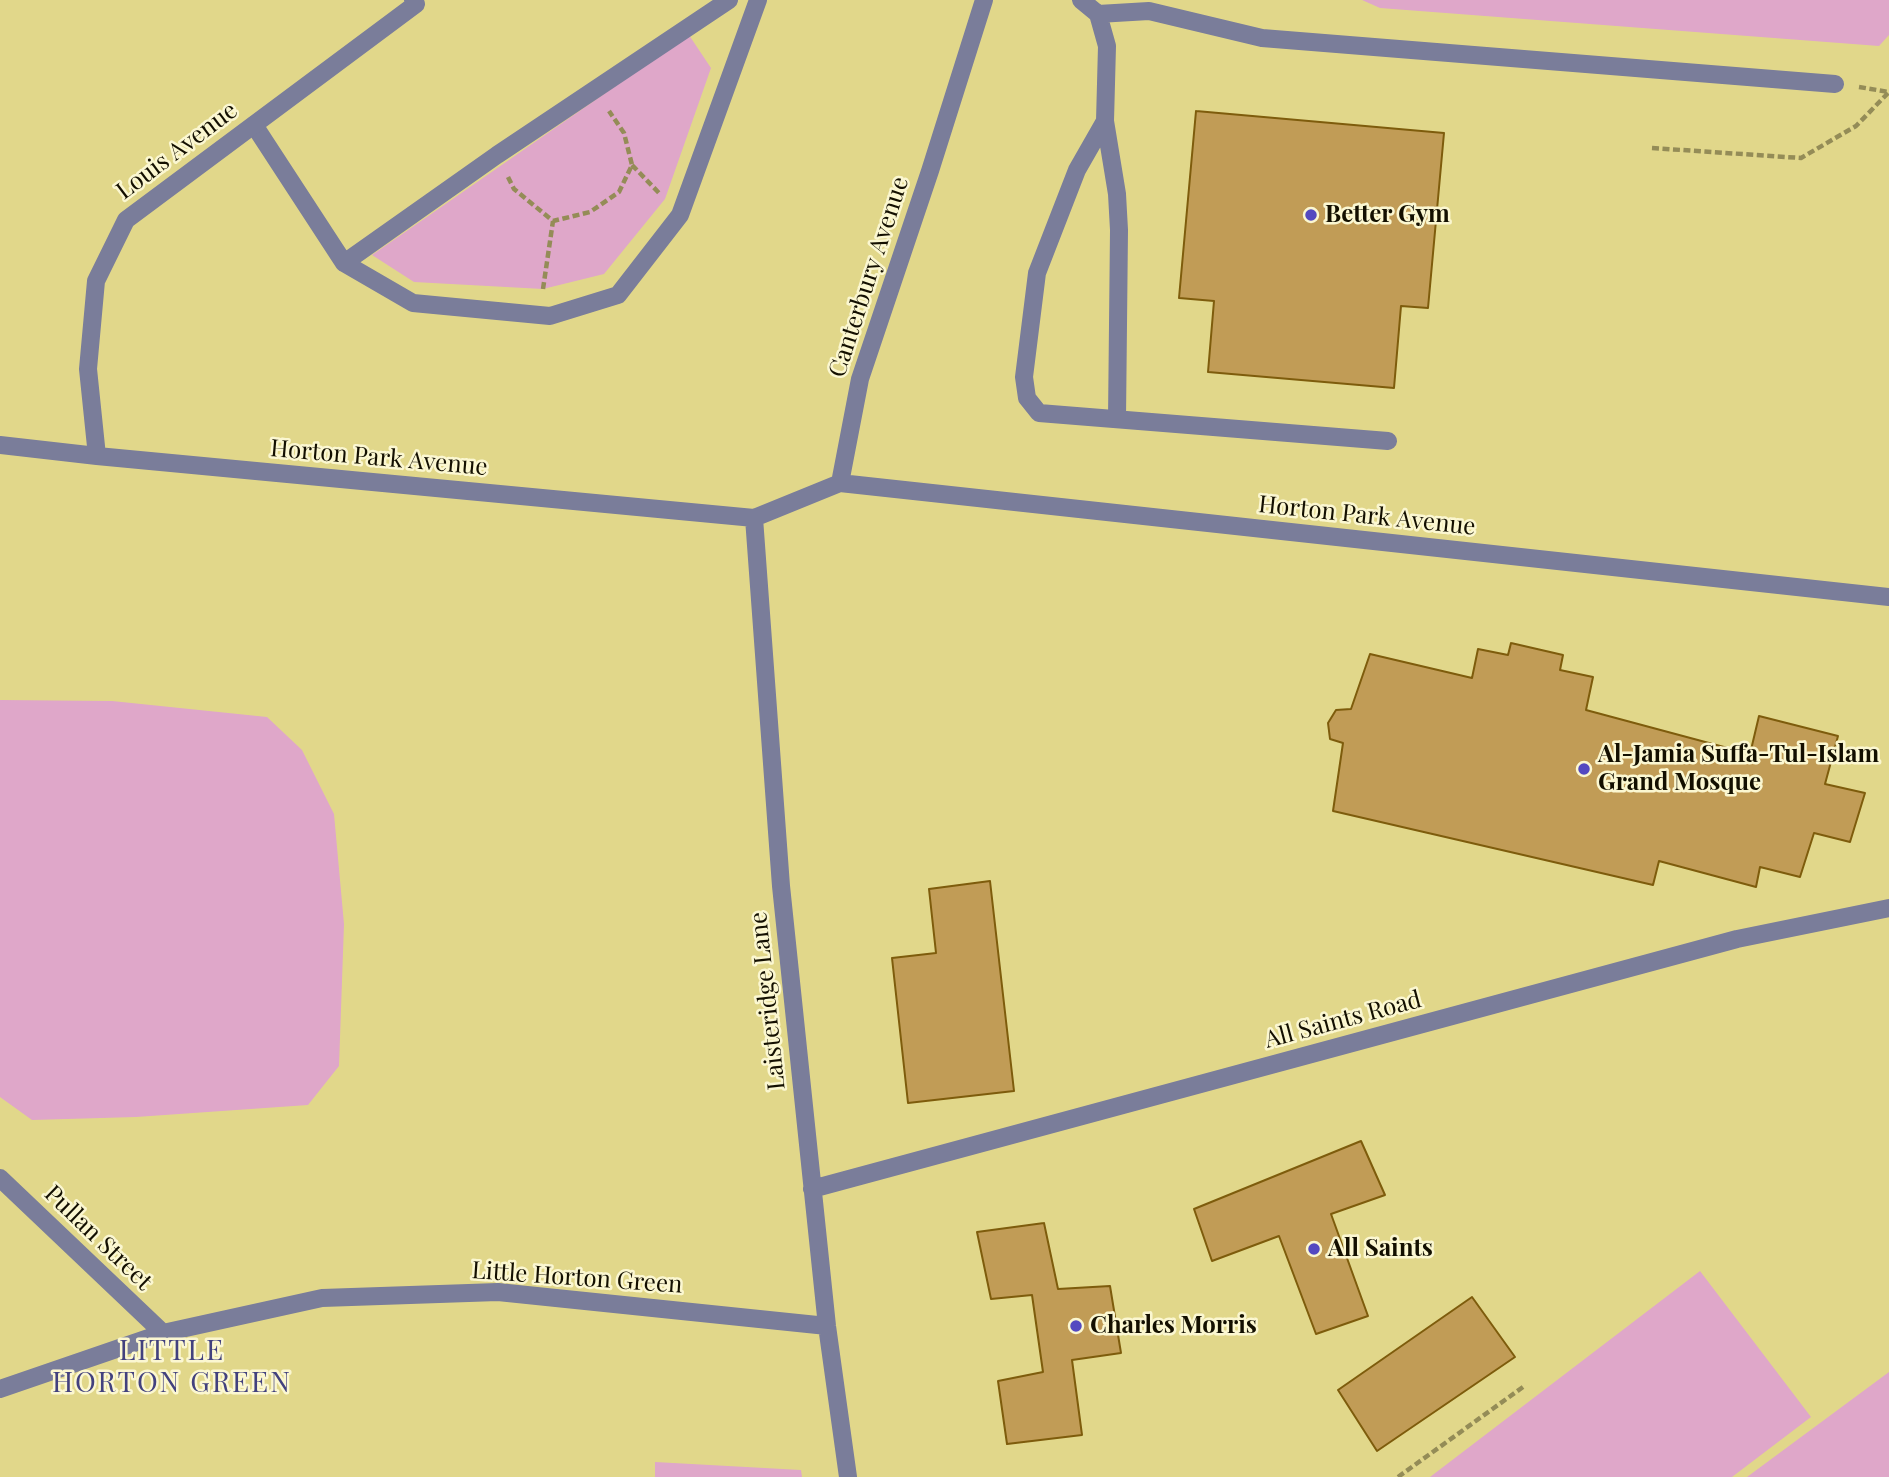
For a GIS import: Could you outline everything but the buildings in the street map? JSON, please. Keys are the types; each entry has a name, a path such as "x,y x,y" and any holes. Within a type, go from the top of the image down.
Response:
{"street":[{"path":"344,264 497,155 729,0"},
{"path":"254,125 344,264 413,303 551,316 618,295 680,215 758,0"},
{"name":"Canterbury Avenue","path":"840,484 860,379 984,0"},
{"path":"1080,0 1098,14 1107,46 1105,121 1117,194 1119,230 1117,419"},
{"name":"Louis Avenue","path":"97,456 88,369 96,281 126,220 417,1"},
{"path":"1098,14 1149,11 1262,38 1835,83"},
{"path":"1105,121 1077,170 1037,273 1024,377 1027,398 1039,413 1388,441"},
{"name":"Horton Park Avenue","path":"0,445 754,518"},
{"path":"754,518 840,484"},
{"name":"Horton Park Avenue","path":"840,484 1889,597"},
{"name":"Laisteridge Lane","path":"754,518 781,886 827,1326 848,1477"},
{"name":"All Saints Road","path":"813,1189 1737,939 1889,908"},
{"name":"Pullan Street","path":"0,1178 163,1333"},
{"name":"Little Horton Green","path":"0,1389 163,1333 322,1298 498,1292 827,1326"}],"path":[{"path":"1652,149 1801,159 1856,126 1889,92"},
{"path":"588,94 606,106 624,133 632,165 680,215"},
{"path":"497,155 514,189 553,220"},
{"path":"553,220 590,212 619,192 632,165"},
{"path":"551,316 543,289 553,220"},
{"path":"1398,1477 1522,1387"}],"shaded area":[{"path":"1362,0 1889,0 1889,35 1879,46 1380,8"},
{"path":"689,35 711,68 665,199 604,274 543,289 414,282 372,255"},
{"path":"0,700 112,701 267,717 302,750 334,814 344,924 339,1066 308,1105 136,1117 32,1120 0,1097"},
{"path":"1700,1271 1811,1417 1732,1477 1430,1477"},
{"path":"1889,1372 1889,1477 1747,1477"},
{"path":"655,1462 801,1470 802,1477 655,1477"}],"place":[{"name":"Better Gym","path":"1311,215"},
{"name":"Al-Jamia Suffa-Tul-Islam Grand Mosque","path":"1584,769"},
{"name":"All Saints","path":"1314,1249"},
{"name":"Charles Morris","path":"1076,1326"}],"district":[{"name":"LITTLE HORTON GREEN","path":"172,1367"}]}
